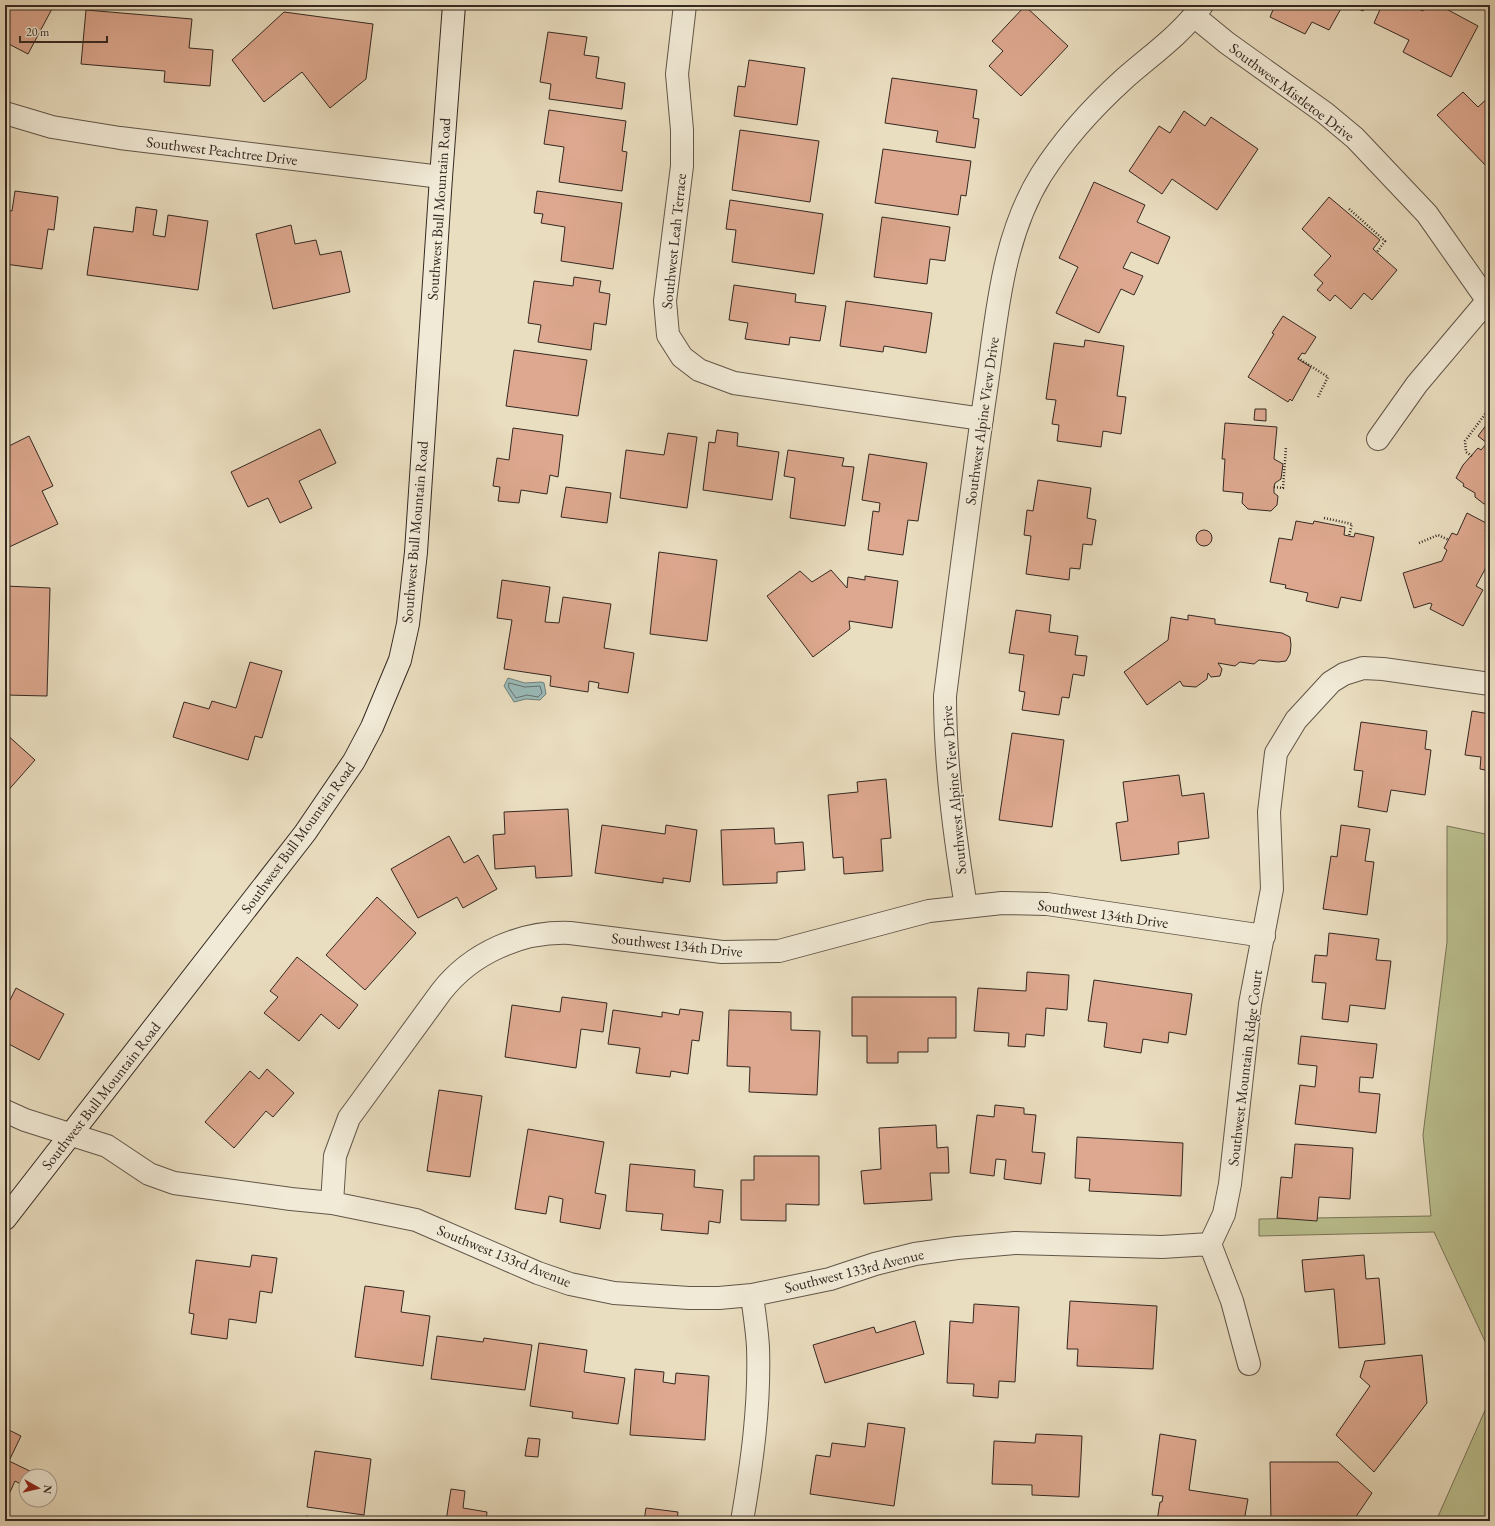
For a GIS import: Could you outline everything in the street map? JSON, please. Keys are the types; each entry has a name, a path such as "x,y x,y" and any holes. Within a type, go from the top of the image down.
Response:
{"street":[{"name":"Southwest Bull Mountain Road","path":"5,1219 305,833 354,761 372,727 400,660 408,624 416,552 454,5"},
{"name":"Southwest Leah Terrace","path":"685,5 677,74 682,130 682,166 664,301 668,335 682,357 699,370 734,384 982,419"},
{"name":"Southwest Alpine View Drive","path":"966,907 959,862 945,726 945,696 982,419 1004,270 1012,237 1025,206 1041,176 1067,137 1094,107 1198,10"},
{"name":"Southwest Mistletoe Drive","path":"1198,10 1227,43 1325,113 1355,138 1427,214 1489,302"},
{"name":"Southwest Peachtree Drive","path":"5,114 52,127 120,138 441,178"},
{"path":"1378,439 1417,384 1489,302"},
{"name":"Southwest Mountain Ridge Court","path":"1210,1244 1224,1214 1230,1184 1250,1004 1272,889 1269,812 1276,753 1296,720 1331,682 1344,674 1363,668 1382,669 1490,684"},
{"name":"Southwest 134th Drive","path":"332,1203 334,1156 349,1118 452,978 477,959 507,944 551,932 570,933 722,952 779,951 929,911 1002,903 1047,904 1264,936"},
{"name":"Southwest 133rd Avenue","path":"5,1111 25,1120 70,1136 107,1146 150,1174 174,1183 332,1203 416,1220 538,1273 570,1284 614,1292 661,1297 719,1298 752,1295 830,1280 875,1264 915,1254 957,1248 1015,1243 1162,1246 1210,1244"},
{"path":"1210,1244 1232,1301 1249,1364"},
{"path":"742,1521 752,1467 758,1400 758,1346 752,1295"}],"path":[{"path":"1349,209 1385,241 1376,252"},
{"path":"1298,358 1328,377 1318,396"},
{"path":"1472,456 1466,452 1464,441 1486,413"},
{"path":"1274,487 1283,488 1286,446"},
{"path":"1324,518 1352,524 1349,536"},
{"path":"1419,543 1438,535 1448,540"}],"green space":[{"path":"1447,826 1490,835 1490,1352 1434,1232 1259,1236 1259,1219 1431,1216 1423,1135 1447,942"},
{"path":"1490,1399 1490,1521 1436,1521"}],"water":[{"path":"508,678 525,683 544,683 546,694 540,700 526,699 514,702 504,686"}],"building":[{"path":"5,5 54,5 28,54 5,42"},
{"path":"579,5 610,5 609,9"},
{"path":"1275,5 1343,5 1329,30 1312,22 1305,34 1270,17"},
{"path":"1350,5 1366,5 1363,11"},
{"path":"1382,5 1410,5 1423,11 1426,5 1439,5 1478,26 1451,77 1403,52 1409,40 1374,23"},
{"path":"1025,6 1068,46 1021,96 989,66 1003,51 992,41"},
{"path":"86,10 192,19 189,48 213,50 210,86 164,82 165,71 81,64"},
{"path":"284,12 373,24 366,79 330,108 302,72 264,102 232,60"},
{"path":"548,32 587,37 584,55 599,57 596,78 625,83 622,109 549,99 551,84 540,82"},
{"path":"749,60 805,68 797,125 734,116 738,86 745,87"},
{"path":"892,78 977,90 973,118 979,119 975,148 936,142 938,131 885,123"},
{"path":"1463,92 1478,107 1490,96 1490,170 1437,115"},
{"path":"549,110 626,121 622,151 627,152 622,191 559,182 564,147 544,144"},
{"path":"1184,111 1205,126 1211,117 1258,149 1217,210 1172,179 1162,194 1129,171 1159,126 1170,133"},
{"path":"740,130 819,141 810,202 732,190"},
{"path":"883,149 971,161 966,196 961,195 958,215 875,203"},
{"path":"1094,182 1145,205 1137,222 1170,237 1158,264 1131,252 1123,268 1143,276 1134,295 1121,289 1099,333 1056,313 1078,267 1059,258"},
{"path":"15,191 58,197 54,230 48,229 42,269 5,264 5,210 12,211"},
{"path":"537,191 622,203 613,269 561,261 565,227 541,223 543,214 534,213"},
{"path":"1329,197 1380,240 1373,249 1397,270 1372,300 1364,293 1351,309 1335,295 1330,301 1317,290 1323,283 1314,275 1331,256 1302,229"},
{"path":"730,200 823,214 814,274 732,262 736,230 726,229"},
{"path":"136,207 157,210 153,235 165,237 168,215 208,221 198,290 87,275 94,227 133,232"},
{"path":"882,217 950,227 945,261 930,259 927,284 874,277"},
{"path":"291,225 295,244 316,240 320,255 341,251 350,292 273,309 256,234"},
{"path":"574,277 601,281 599,292 610,294 606,325 594,323 591,350 538,342 541,325 528,323 534,281 573,286"},
{"path":"734,285 796,294 795,302 826,306 820,341 790,337 789,345 745,339 748,323 729,320"},
{"path":"846,301 932,313 926,353 884,346 883,352 840,346"},
{"path":"1283,316 1316,337 1305,354 1302,353 1298,359 1311,367 1292,401 1290,399 1288,402 1248,377"},
{"path":"1085,340 1124,346 1117,396 1126,397 1121,434 1103,431 1101,447 1057,441 1059,425 1052,424 1056,400 1046,399 1054,343 1084,347"},
{"path":"514,350 587,360 578,416 506,406"},
{"path":"1255,409 1266,409 1266,421 1254,420"},
{"path":"1490,420 1490,505 1488,503 1484,504 1475,497 1475,493 1463,486 1464,484 1456,478 1463,465 1478,448 1481,450 1487,443 1478,436"},
{"path":"1225,423 1277,427 1274,459 1283,464 1281,479 1275,483 1274,487 1274,493 1278,496 1277,505 1271,511 1248,509 1242,503 1243,493 1223,491 1225,459 1222,459"},
{"path":"513,428 563,435 558,477 550,475 547,494 521,490 519,503 498,501 500,487 493,486 497,458 509,460"},
{"path":"320,429 336,463 299,481 312,508 280,523 268,498 248,507 231,472"},
{"path":"717,430 738,433 737,446 779,452 772,500 703,490 709,442 715,443"},
{"path":"668,433 697,437 687,508 620,498 626,450 664,455"},
{"path":"29,436 53,486 42,491 58,524 5,549 5,448"},
{"path":"788,450 844,458 842,466 854,467 845,526 790,518 795,478 784,476"},
{"path":"869,454 927,463 918,521 908,520 903,555 868,550 873,511 879,512 880,503 862,500"},
{"path":"1038,480 1091,488 1087,518 1096,520 1092,545 1083,544 1080,569 1070,568 1069,580 1026,574 1031,536 1024,535 1027,510 1033,511"},
{"path":"566,487 611,493 607,523 561,517"},
{"path":"1467,513 1488,524 1485,531 1490,534 1490,560 1476,586 1483,590 1463,626 1430,609 1432,604 1430,603 1414,608 1403,573 1442,561 1447,550 1444,548 1452,533 1457,535"},
{"path":"1296,521 1313,524 1314,521 1345,527 1344,535 1354,537 1355,533 1374,537 1361,601 1341,597 1338,608 1306,601 1308,593 1285,588 1286,585 1270,582 1279,538 1292,540"},
{"path":"1204,530 1210,532 1212,538 1210,544 1204,546 1198,544 1196,538 1198,532"},
{"path":"659,552 717,560 707,641 650,634"},
{"path":"831,570 847,588 848,577 865,580 865,576 898,581 892,628 849,621 850,629 813,657 767,596 800,571 812,582"},
{"path":"502,580 550,587 545,622 559,623 563,597 611,604 604,648 634,653 628,693 598,688 599,683 589,681 588,692 550,686 551,676 504,669 512,620 497,618"},
{"path":"5,586 50,588 47,696 5,695"},
{"path":"1016,610 1051,615 1049,632 1078,636 1075,655 1087,656 1084,676 1073,674 1069,698 1062,697 1059,715 1022,710 1025,692 1019,691 1024,655 1009,653"},
{"path":"1188,615 1215,619 1215,624 1282,633 1290,637 1290,654 1286,661 1278,662 1259,660 1254,664 1240,662 1235,666 1218,663 1222,669 1220,676 1211,677 1208,673 1207,679 1196,687 1183,686 1180,681 1147,705 1124,672 1168,640 1171,617 1188,620"},
{"path":"250,662 282,671 262,738 255,736 248,760 173,737 184,702 209,709 212,701 236,708"},
{"path":"1472,711 1490,714 1490,771 1480,769 1481,757 1465,755"},
{"path":"1361,722 1427,731 1425,749 1431,750 1425,795 1391,790 1387,812 1358,807 1363,771 1354,770"},
{"path":"5,733 35,760 5,794"},
{"path":"1012,733 1064,740 1052,827 999,820"},
{"path":"1179,775 1182,796 1204,793 1209,838 1178,842 1179,854 1121,861 1116,823 1128,821 1123,782"},
{"path":"886,779 891,838 881,839 883,871 844,874 843,857 833,858 828,795 858,792 857,782"},
{"path":"568,809 572,876 536,878 535,866 495,869 493,835 505,834 504,812"},
{"path":"602,825 665,834 666,825 697,830 690,882 663,878 663,883 595,873"},
{"path":"1341,825 1370,829 1365,861 1374,862 1367,915 1323,909 1331,856 1337,857"},
{"path":"774,828 775,844 803,842 805,870 777,872 777,883 723,885 721,830"},
{"path":"449,836 464,863 478,855 497,889 463,908 457,897 418,918 391,869"},
{"path":"377,897 416,933 365,990 326,955"},
{"path":"1329,933 1379,939 1376,960 1391,961 1385,1009 1350,1005 1348,1022 1322,1019 1326,983 1312,982 1315,955 1327,956"},
{"path":"297,957 358,1005 339,1029 321,1014 299,1041 264,1013 278,997 270,991"},
{"path":"1027,972 1069,975 1067,1010 1046,1008 1044,1036 1026,1034 1025,1047 1008,1046 1009,1033 974,1031 978,988 1026,991"},
{"path":"1094,980 1192,994 1186,1035 1169,1032 1168,1043 1143,1039 1141,1053 1104,1047 1107,1023 1088,1021"},
{"path":"16,988 64,1014 39,1060 5,1042 5,1010"},
{"path":"562,997 607,1003 603,1032 581,1029 576,1068 505,1057 512,1005 560,1012"},
{"path":"852,997 956,997 956,1038 928,1038 928,1052 898,1052 898,1063 867,1063 867,1036 852,1036"},
{"path":"680,1009 703,1012 699,1041 692,1040 688,1074 671,1071 670,1077 636,1073 640,1048 608,1044 613,1010 662,1017 662,1012 679,1015"},
{"path":"729,1010 791,1012 791,1030 820,1031 817,1095 749,1092 750,1067 727,1066"},
{"path":"1301,1036 1377,1044 1373,1078 1360,1077 1359,1092 1380,1094 1376,1133 1295,1124 1300,1085 1315,1087 1317,1066 1298,1064"},
{"path":"267,1069 294,1093 273,1117 266,1111 234,1148 205,1122 250,1071 259,1079"},
{"path":"439,1090 482,1096 470,1177 427,1171"},
{"path":"995,1105 1024,1108 1024,1114 1036,1115 1032,1152 1045,1153 1041,1184 1004,1179 1006,1160 996,1159 994,1176 970,1173 977,1115 994,1117"},
{"path":"936,1125 937,1148 948,1147 949,1173 930,1173 932,1200 864,1204 861,1171 881,1169 879,1128"},
{"path":"528,1129 604,1142 595,1193 606,1195 600,1229 560,1222 563,1199 549,1196 546,1214 515,1209"},
{"path":"1077,1137 1183,1143 1181,1196 1089,1191 1090,1179 1075,1178"},
{"path":"1295,1144 1353,1148 1350,1199 1319,1197 1317,1221 1277,1218 1281,1177 1292,1178"},
{"path":"754,1156 819,1156 819,1205 786,1204 786,1221 741,1220 741,1180 754,1180"},
{"path":"630,1164 695,1170 694,1187 723,1190 720,1223 709,1221 708,1234 661,1230 663,1214 626,1211"},
{"path":"252,1255 277,1258 272,1293 260,1291 256,1323 229,1319 227,1339 191,1334 194,1314 189,1313 196,1260 250,1267"},
{"path":"1364,1255 1366,1279 1379,1278 1385,1344 1339,1348 1334,1289 1305,1292 1302,1260"},
{"path":"365,1286 404,1291 401,1312 430,1316 423,1366 355,1357"},
{"path":"1070,1301 1157,1306 1153,1369 1077,1366 1078,1349 1067,1349"},
{"path":"974,1304 1019,1307 1015,1382 999,1381 998,1398 973,1396 974,1384 947,1383 950,1321 973,1323"},
{"path":"915,1321 924,1354 825,1383 813,1345 874,1327 876,1333"},
{"path":"437,1336 483,1342 484,1338 532,1345 525,1390 431,1379"},
{"path":"539,1343 587,1350 584,1372 625,1378 618,1424 572,1418 573,1412 530,1406"},
{"path":"1422,1355 1427,1403 1374,1472 1336,1435 1370,1386 1360,1377 1365,1361"},
{"path":"635,1369 664,1372 663,1382 675,1384 676,1373 709,1376 705,1440 630,1435"},
{"path":"868,1423 905,1428 894,1506 810,1494 816,1455 830,1457 832,1443 865,1447"},
{"path":"5,1428 21,1436 9,1461 24,1468 18,1468 18,1483 15,1481 5,1503"},
{"path":"1036,1434 1082,1436 1079,1497 1032,1495 1032,1485 992,1484 994,1441 1035,1443"},
{"path":"1160,1434 1196,1440 1189,1490 1248,1499 1244,1521 1157,1521 1160,1502 1162,1502 1163,1496 1152,1495"},
{"path":"528,1438 540,1439 538,1457 525,1456"},
{"path":"315,1451 371,1459 364,1515 307,1507"},
{"path":"1270,1462 1338,1462 1372,1493 1353,1521 1271,1521"},
{"path":"451,1489 465,1491 463,1508 487,1512 486,1521 446,1521"},
{"path":"646,1508 678,1512 677,1521 644,1521"},
{"path":"306,1516 338,1521 306,1521"},
{"path":"566,1519 582,1521 566,1521"}]}
